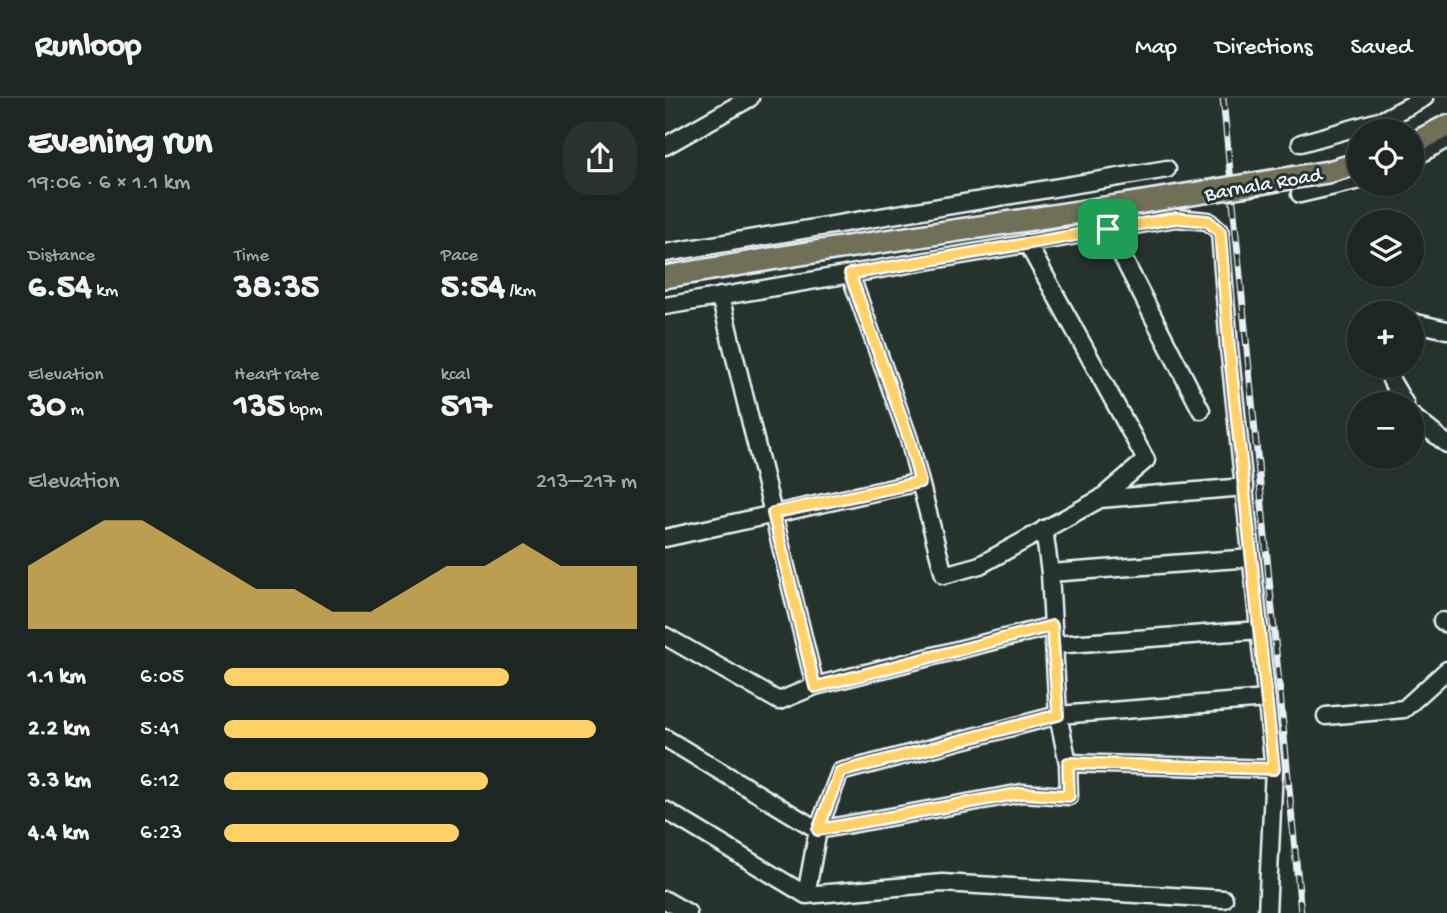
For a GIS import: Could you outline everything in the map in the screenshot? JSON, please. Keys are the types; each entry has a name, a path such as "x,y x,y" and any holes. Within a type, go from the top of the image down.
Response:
{"main road":[{"path":"1424,138 1447,126"},
{"name":"Barnala Road","path":"665,277 1328,172 1347,167"}],"street":[{"path":"665,146 750,98"},
{"path":"1301,143 1382,120 1424,98"},
{"path":"1424,152 1447,139"},
{"path":"665,253 1167,169"},
{"path":"1300,194 1347,183"},
{"path":"665,306 1176,218 1208,221 1220,232 1229,347 1274,769 1267,913"},
{"path":"1108,229 1201,410"},
{"path":"850,274 909,439 944,575 980,565 1100,499 1146,460 1027,243"},
{"path":"720,296 815,687"},
{"path":"1424,325 1447,330"},
{"path":"1424,425 1447,443"},
{"path":"665,538 920,482"},
{"path":"1100,499 1245,488"},
{"path":"665,738 818,830 1022,793 1069,796 1068,763 1058,715 1050,573 1044,529"},
{"path":"1050,573 1252,558"},
{"path":"665,636 779,701 815,687 1052,626"},
{"path":"1054,645 1260,630"},
{"path":"1326,716 1404,709 1447,670"},
{"path":"806,895 818,830 840,772 1058,715 1267,699"},
{"path":"1068,763 1274,769"},
{"path":"665,810 806,895 941,883 1224,899"},
{"path":"665,900 688,913"}],"railway":[{"path":"1223,98 1301,913"}],"route":[{"path":"1176,218 1208,221 1220,232 1229,347 1274,769 1068,763 1069,796 1022,793 818,830 840,772 1058,715 1052,626 815,687 773,513 920,482 909,439 850,274 1108,229 1176,218"}]}
